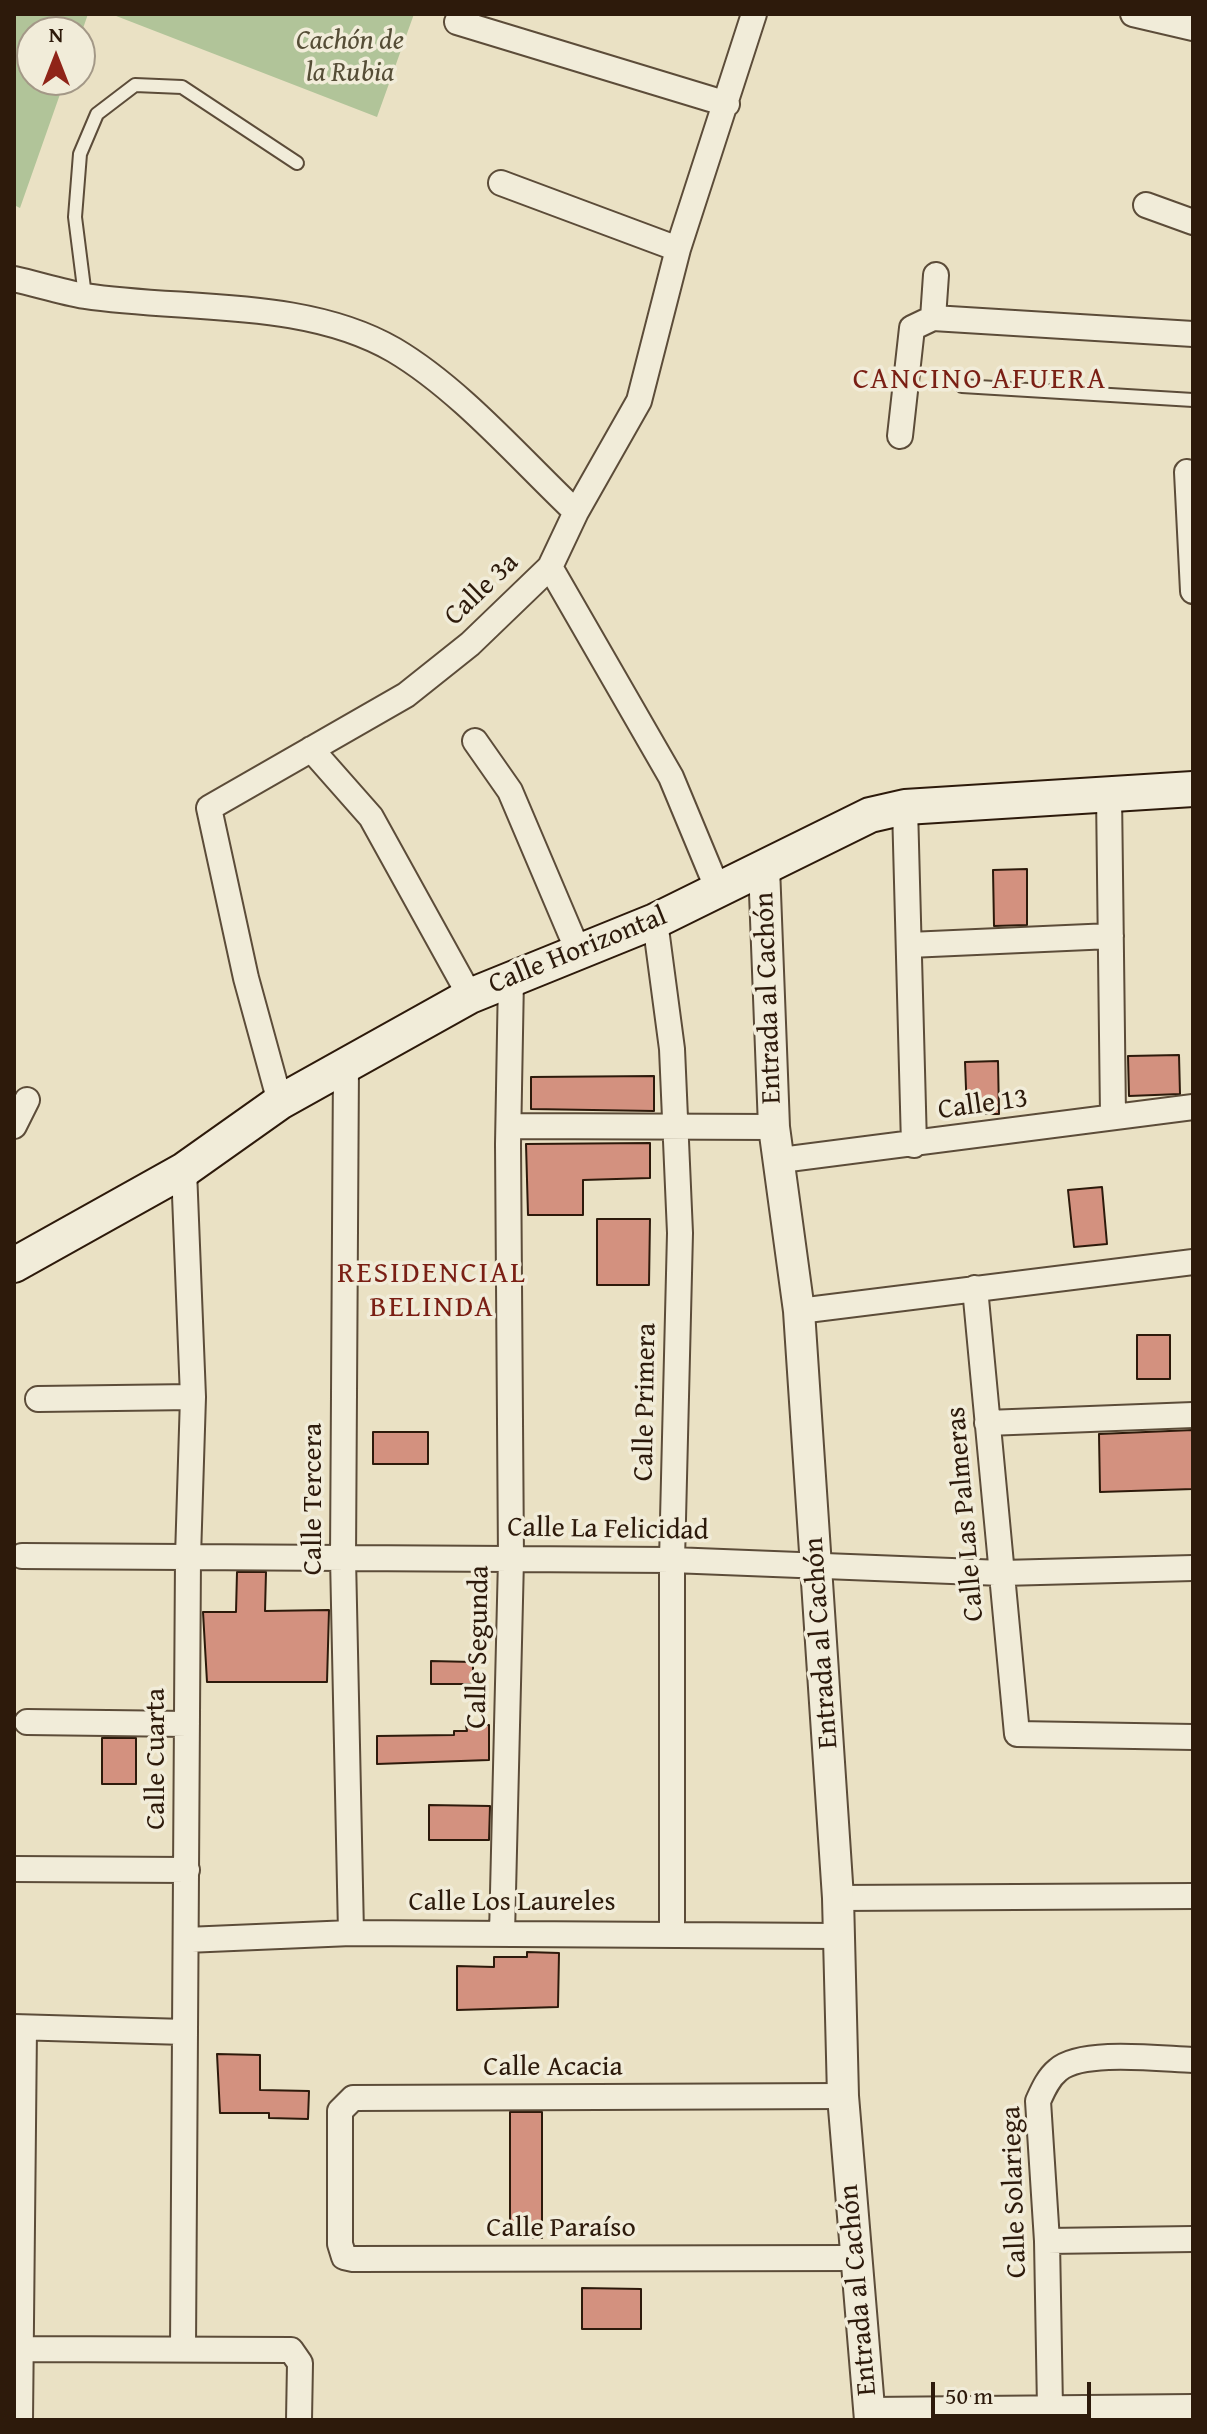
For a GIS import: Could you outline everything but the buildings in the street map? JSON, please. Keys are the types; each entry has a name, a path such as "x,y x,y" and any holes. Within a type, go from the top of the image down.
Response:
{"main road":[{"name":"Calle Horizontal","path":"14,1265 184,1170 280,1102 470,996 655,921 870,815 905,807 1193,789"}],"street":[{"name":"Calle 3a","path":"280,1102 246,978 209,808 406,695 470,644 550,567 576,512 639,401 678,249 754,14"},
{"path":"1133,14 1193,28"},
{"path":"457,22 727,104"},
{"path":"501,183 678,249"},
{"path":"1146,205 1193,222"},
{"path":"933,318 936,275"},
{"path":"14,279 85,296 251,308 343,329 392,349 443,387 576,512"},
{"path":"900,436 912,328 933,318 1193,334"},
{"path":"1187,472 1193,591"},
{"path":"550,567 671,777 718,890"},
{"path":"475,741 510,791 578,951"},
{"path":"311,749 371,817 470,996"},
{"path":"1109,794 1113,1116"},
{"path":"905,807 914,1145"},
{"name":"Entrada al Cachón","path":"764,867 774,1127 781,1160 799,1311 818,1564 838,1898 843,2096 854,2258 870,2415"},
{"name":"Calle Primera","path":"655,921 672,1049 680,1233 672,1560 672,1934"},
{"path":"909,945 1111,936"},
{"name":"Calle Segunda","path":"502,1934 511,1559 511,978"},
{"name":"Calle Tercera","path":"346,1065 343,1558 351,1933"},
{"path":"14,1126 27,1100"},
{"name":"Calle 13","path":"781,1160 1193,1107"},
{"path":"509,1126 774,1127"},
{"name":"Calle Cuarta","path":"183,2348 188,1557 193,1397 184,1170"},
{"path":"799,1311 1193,1262"},
{"name":"Calle Las Palmeras","path":"975,1288 1017,1734 1193,1737"},
{"path":"38,1399 193,1397"},
{"path":"987,1423 1193,1415"},
{"name":"Calle La Felicidad","path":"22,1556 672,1560 1002,1573 1193,1568"},
{"path":"27,1722 187,1724"},
{"path":"14,1869 187,1870"},
{"path":"838,1898 1193,1896"},
{"name":"Calle Los Laureles","path":"186,1940 351,1933 838,1936"},
{"path":"20,2420 19,2028 185,2032"},
{"name":"Calle Solariega","path":"1050,2408 1047,2241 1038,2101 1046,2082 1059,2068 1078,2060 1193,2060"},
{"name":"Calle Acacia","path":"340,2182 340,2111 353,2098 843,2096"},
{"name":"Calle Paraíso","path":"340,2182 340,2244 344,2257 353,2259 854,2258"},
{"path":"1047,2241 1193,2239"},
{"path":"21,2349 291,2350 297,2354 300,2363 299,2420"},
{"path":"870,2415 1050,2408 1193,2407"}],"lane":[{"path":"85,296 75,217 80,154 97,114 135,85 182,87 297,163"},
{"path":"962,386 1193,400"}],"green space":[{"path":"14,14 88,14 16,16 16,96 59,96 20,208 14,205"},
{"name":"Cachón de la Rubia","path":"111,14 414,14 377,117"}],"district":[{"name":"CANCINO AFUERA","path":"980,380"},
{"name":"RESIDENCIAL BELINDA","path":"432,1291"}]}
